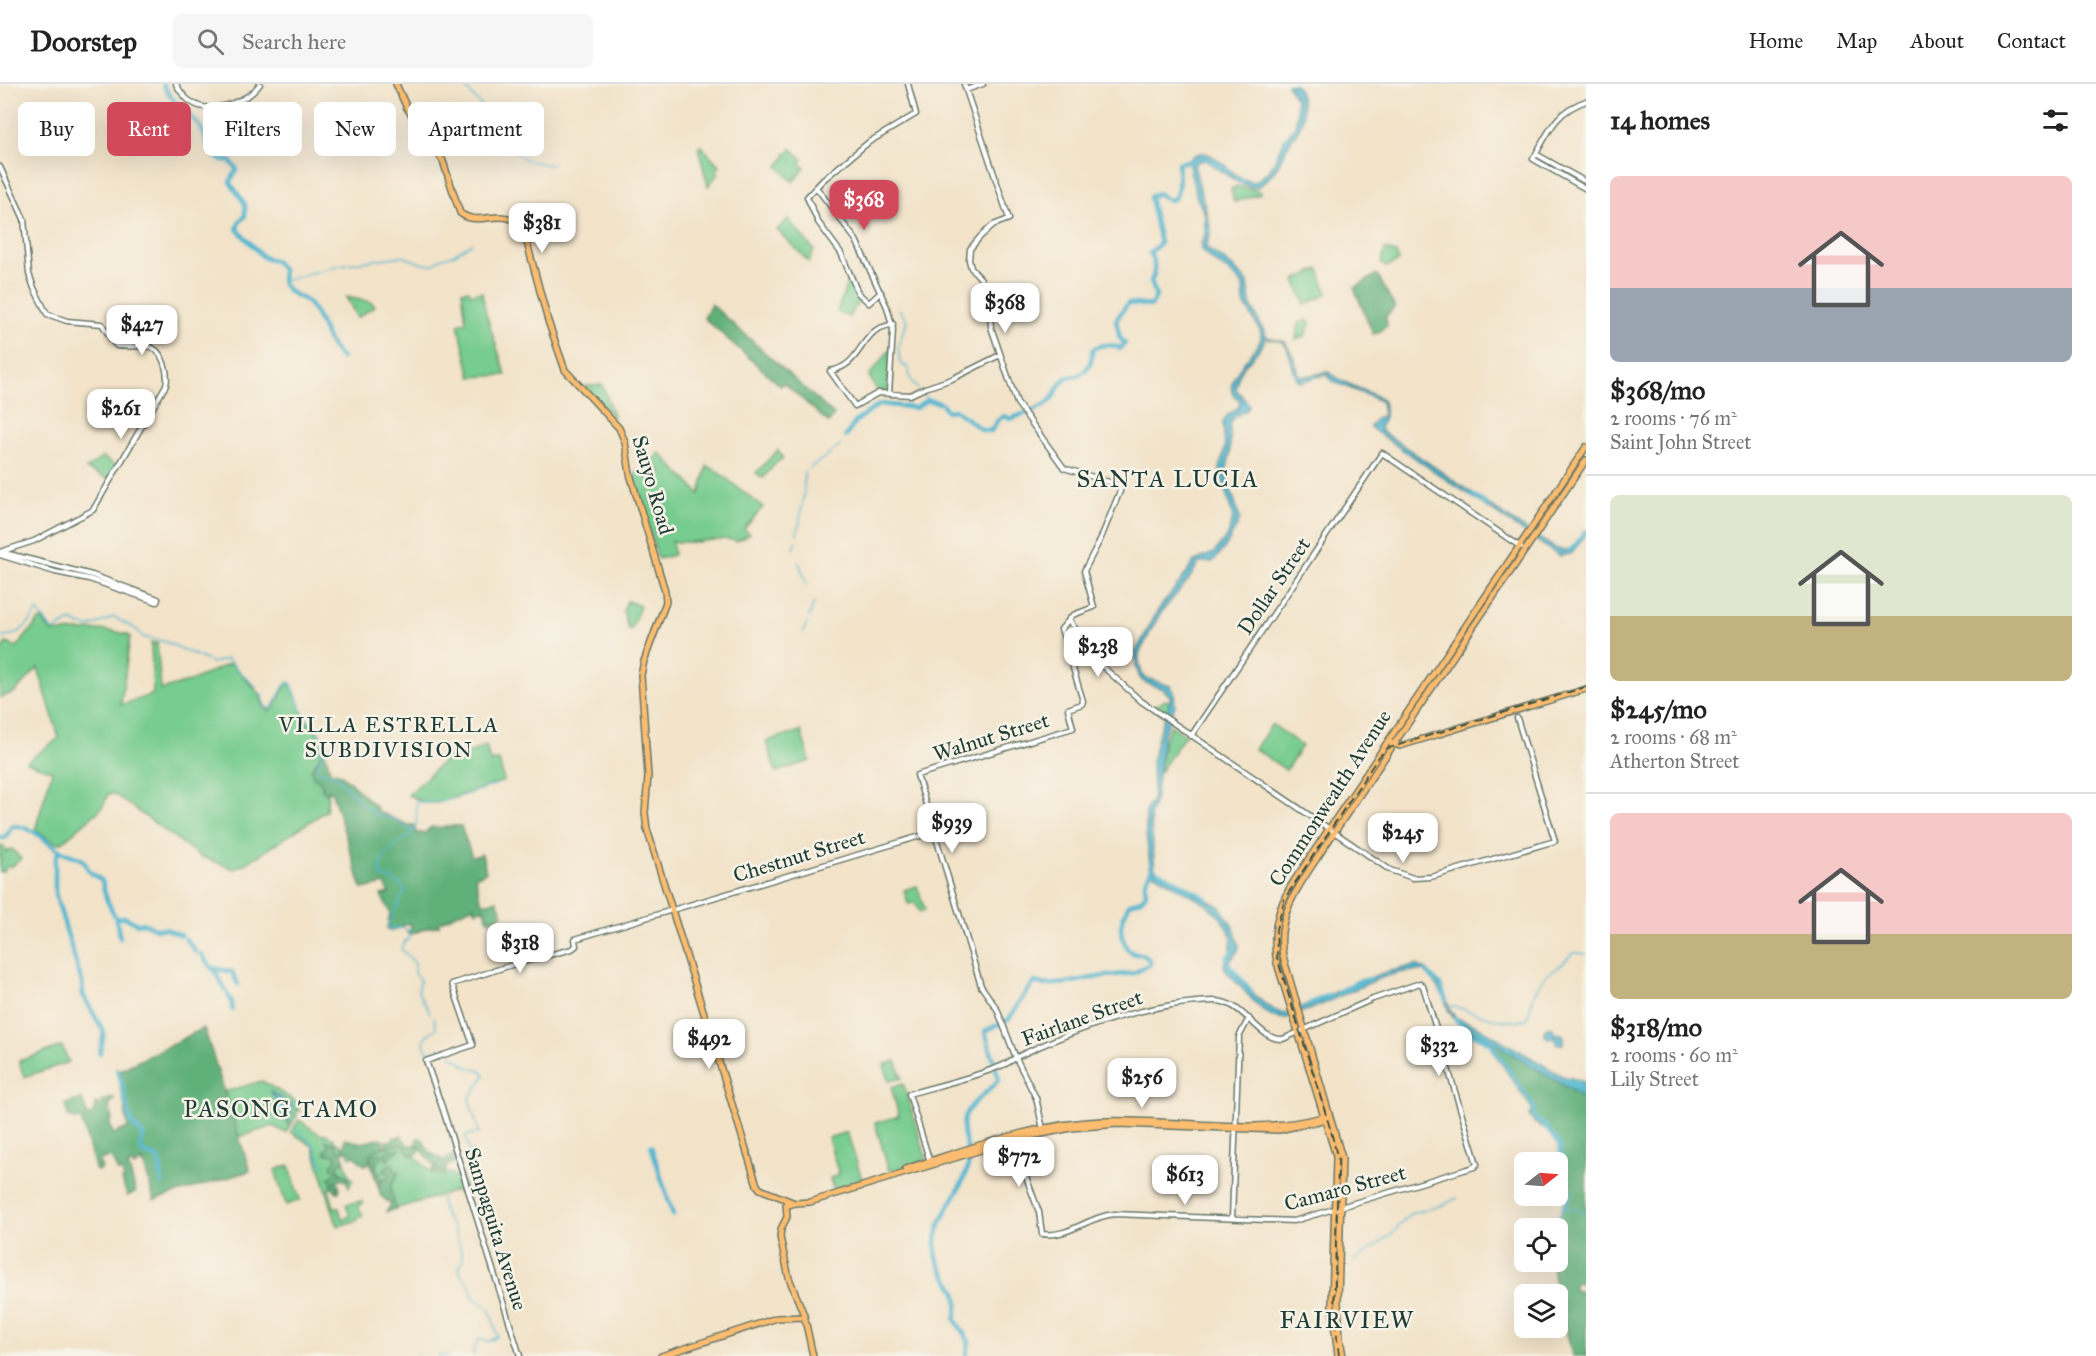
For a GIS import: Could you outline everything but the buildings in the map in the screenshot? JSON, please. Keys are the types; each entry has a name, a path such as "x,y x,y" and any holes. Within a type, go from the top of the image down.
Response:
{"main road":[{"name":"Sauyo Road","path":"396,84 406,106 445,165 460,213 472,218 507,217 514,220 521,228 526,238 548,321 564,370 619,428 625,442 630,474 666,595 640,678 648,776 646,822 673,909"},
{"name":"Commonwealth Avenue","path":"1331,831 1388,739 1586,447"},
{"name":"Commonwealth Avenue","path":"1343,1356 1338,1302 1338,1156 1275,954 1278,915 1288,889 1397,743 1586,460"},
{"path":"1388,739 1397,743 1586,688"},
{"path":"673,909 757,1185 760,1189 795,1203"},
{"path":"786,1206 1043,1130 1118,1124 1279,1130 1327,1117"},
{"path":"784,1198 788,1217 781,1228 780,1237 789,1278 805,1317 813,1356"},
{"name":"Commonwealth Avenue","path":"1338,1208 1333,1316 1338,1356"},
{"path":"661,1356 777,1318 805,1317"}],"street":[{"path":"176,84 189,99 201,107 212,109 249,96 260,84"},
{"path":"881,292 869,303 858,293 841,253 818,222 807,197 869,142 916,114 908,84"},
{"path":"964,84 1009,219 993,225 970,249 969,265 980,277 987,300 991,327 1017,403 1064,468 1122,486 1101,538 1084,571 1094,607 1075,614 1069,619 1101,666 1163,717 1347,843 1352,844 1395,873 1419,878 1431,878 1555,841 1514,710"},
{"path":"966,90 983,84"},
{"path":"1586,101 1561,114 1533,159 1552,163 1586,182"},
{"path":"1536,154 1549,168 1586,189"},
{"path":"1549,168 1552,163"},
{"path":"0,167 24,219 29,274 47,314 66,321 102,324 117,346 145,345 154,348 162,356 167,378 166,385 93,510 34,541 0,553"},
{"path":"816,187 853,234 881,292 892,324 889,394"},
{"path":"892,324 875,331 852,361 841,368 830,371 855,406 876,394 910,395 1000,355"},
{"name":"Dollar Street","path":"1191,736 1382,453 1518,546"},
{"path":"18,546 19,556"},
{"path":"1518,546 1526,550"},
{"path":"0,553 92,575 115,586"},
{"path":"0,553 55,572 115,586 157,600"},
{"name":"Walnut Street","path":"934,832 917,775 1073,728 1068,709 1083,703 1083,699 1061,629 1069,619"},
{"path":"934,832 981,986 997,1009 1016,1058 1036,1098 1043,1130"},
{"name":"Chestnut Street","path":"426,1061 473,1045 452,984 576,946 575,939 934,832"},
{"name":"Fairlane Street","path":"930,1163 909,1094 996,1068 1110,1020 1160,1006 1218,1001 1230,1004 1273,1038 1283,1039 1384,994 1421,983 1476,1165"},
{"path":"1232,1218 1239,1037 1249,1018"},
{"name":"Sampaguita Avenue","path":"426,1061 444,1111 520,1356"},
{"name":"Camaro Street","path":"1011,1138 1039,1212 1042,1234 1062,1234 1097,1217 1114,1214 1294,1221 1476,1165"}],"green space":[{"path":"700,145 720,166 716,170 719,173 708,186 698,148"},
{"path":"792,149 803,160 800,163 805,168 793,182 778,166"},
{"path":"1237,186 1260,191 1260,194 1234,202 1231,189"},
{"path":"788,219 814,250 809,262 777,230"},
{"path":"1385,249 1396,253 1399,261 1386,267 1381,264"},
{"path":"1319,269 1327,294 1305,305 1295,280"},
{"path":"1377,274 1395,307 1386,316 1387,326 1373,334 1354,288"},
{"path":"849,277 860,299 849,317 837,312"},
{"path":"469,290 471,294 482,292 486,314 506,375 471,377 458,324 466,322 462,291"},
{"path":"346,297 371,302 375,306 357,318"},
{"path":"711,304 834,415 829,423 784,383 781,386 704,318"},
{"path":"1308,320 1310,324 1305,336 1296,339 1299,323"},
{"path":"891,348 888,393 878,392 869,376"},
{"path":"584,386 603,386 614,418"},
{"path":"778,450 783,458 763,478 756,473"},
{"path":"660,453 700,494 707,466 763,507 744,529 750,534 737,541 723,539 672,541 674,555 658,559 633,476 641,469 652,484 662,474 652,460"},
{"path":"103,457 116,466 108,479 86,469"},
{"path":"627,601 640,606 631,629 628,629 623,611"},
{"path":"39,620 43,620 51,632 101,630 130,636 121,705 153,694 151,643 157,643 161,690 188,682 231,663 260,694 264,707 269,711 273,709 287,683 290,683 300,704 304,720 314,728 320,738 321,749 317,761 330,779 326,811 247,863 234,869 200,856 114,794 108,794 102,808 61,843 56,843 35,830 52,771 26,762 59,738 38,668 15,692 0,698 0,652 6,643 17,647"},
{"path":"1165,700 1170,702 1165,716 1153,708"},
{"path":"1272,724 1302,746 1286,770 1255,749"},
{"path":"1171,725 1185,735 1160,772 1164,740"},
{"path":"801,731 810,761 776,772 766,741"},
{"path":"486,745 490,762 499,760 504,781 437,803 425,803 408,795 453,752 472,752"},
{"path":"324,748 330,771 341,774 377,808 377,811 408,825 414,825 416,833 426,833 432,827 461,826 472,857 482,854 486,872 475,877 482,903 497,900 503,915 488,921 484,908 476,911 474,906 439,922 439,926 429,927 409,935 407,933 412,926 410,923 392,931 387,929 390,913 381,895 389,893 385,884 362,889 332,792 328,790 326,794 321,789 323,787 319,780 313,777 311,770"},
{"path":"0,845 4,846 5,852 12,849 21,859 0,872"},
{"path":"917,886 925,910 922,912 915,903 908,904 904,890"},
{"path":"204,1028 250,1171 154,1200 143,1161 134,1167 133,1164 128,1165 136,1192 127,1196 122,1171 118,1172 111,1157 99,1160 102,1169 96,1171 81,1119 69,1118 65,1104 82,1099 88,1116 93,1114 96,1103 103,1104 102,1101 114,1098 109,1105 112,1120 109,1121 113,1134 128,1128 120,1086 123,1082 120,1070"},
{"path":"1491,1041 1586,1101 1586,1284 1575,1282 1573,1290 1586,1292 1586,1356 1572,1356 1568,1338 1568,1284 1555,1284 1553,1272 1568,1272 1568,1218 1557,1218 1565,1206 1568,1206 1570,1194 1568,1152 1561,1152 1559,1144 1545,1128 1534,1123 1529,1115 1533,1110 1491,1048"},
{"path":"62,1046 69,1062 24,1077 19,1061"},
{"path":"896,1061 902,1078 889,1081 884,1065"},
{"path":"262,1081 300,1104 297,1109 300,1111 295,1114 297,1115 292,1124 288,1123 290,1126 286,1133 273,1126 239,1137 224,1092"},
{"path":"903,1083 927,1160 889,1171 875,1123 899,1116 891,1087"},
{"path":"299,1120 321,1135 326,1134 344,1147 359,1146 353,1157 350,1157 346,1150 342,1153 350,1177 353,1179 349,1187 346,1179 337,1179 339,1192 336,1192 333,1187 329,1189 334,1207 339,1208 342,1219 350,1216 346,1204 362,1201 362,1204 358,1206 363,1216 357,1218 358,1220 337,1225 313,1146 291,1132"},
{"path":"847,1132 862,1179 833,1189 830,1178 839,1175 828,1138"},
{"path":"401,1136 408,1145 417,1145 420,1149 417,1154 411,1155 405,1149 406,1146 398,1144 385,1146 386,1141 392,1141"},
{"path":"381,1138 383,1148 374,1151 370,1156 401,1149 389,1157 388,1161 386,1156 376,1162 375,1172 370,1158 368,1164 364,1165 349,1150 344,1150 342,1153 344,1161 339,1163 338,1168 342,1172 339,1175 344,1173 349,1178 347,1181 340,1179 334,1182 339,1188 337,1191 331,1185 332,1180 329,1178 338,1171 331,1167 337,1156 325,1153 325,1150 329,1148 326,1140 335,1144 339,1152 344,1146 345,1139 362,1143"},
{"path":"418,1138 424,1140 428,1150 436,1156 443,1160 455,1155 458,1162 447,1165 445,1173 432,1172 433,1168 441,1169 442,1166 435,1167 416,1142"},
{"path":"396,1144 405,1146 433,1174 451,1173 454,1176 461,1176 465,1188 385,1212 391,1204 381,1196 367,1152"},
{"path":"393,1164 394,1169 399,1172 391,1189 396,1209 388,1211 391,1204 380,1195 375,1174 381,1172 379,1177 380,1182 383,1183 381,1179 385,1177 387,1179 390,1175 387,1171 384,1173 384,1170"},
{"path":"289,1165 300,1200 286,1205 275,1170"}],"water":[{"path":"1287,84 1295,84 1299,91 1303,107 1302,120 1276,169 1258,187 1239,182 1205,160 1194,165 1211,230 1206,248 1227,262 1248,282 1250,303 1267,337 1285,342 1294,358 1300,377 1328,372 1344,382 1381,398 1385,412 1380,426 1381,431 1555,548 1570,550 1586,531 1586,534 1571,554 1559,556 1370,427 1376,419 1383,415 1381,401 1332,381 1327,374 1300,382 1297,380 1287,347 1280,341 1266,338 1237,380 1236,389 1249,405 1247,410 1235,416 1230,423 1230,454 1226,472 1240,519 1221,553 1212,562 1198,564 1189,579 1160,614 1139,654 1143,677 1170,686 1174,691 1175,706 1163,736 1155,800 1150,814 1155,869 1220,907 1234,928 1239,945 1238,951 1230,961 1230,966 1254,994 1269,1007 1285,1014 1359,982 1386,972 1416,965 1428,971 1457,1018 1477,1026 1562,1076 1586,1084 1586,1101 1456,1020 1449,1012 1444,997 1427,972 1414,971 1388,976 1285,1019 1273,1017 1259,1007 1227,972 1224,966 1230,954 1232,937 1221,918 1206,904 1151,872 1146,834 1146,811 1152,800 1152,762 1170,696 1163,689 1144,682 1140,678 1135,653 1158,610 1194,561 1214,553 1228,535 1233,518 1220,469 1225,447 1223,422 1239,407 1240,400 1233,395 1231,388 1233,381 1261,339 1261,332 1244,303 1243,285 1201,249 1205,234 1205,214 1197,198 1188,162 1195,155 1208,154 1241,178 1255,182 1270,170 1284,140 1295,126 1296,100"},
{"path":"1551,1027 1555,1035 1560,1033 1564,1036 1563,1044 1557,1044 1554,1037 1548,1038 1545,1035 1545,1029"},
{"path":"270,1091 293,1106 288,1124 286,1116 282,1117 277,1112 276,1100"}],"waterway":[{"path":"163,84 174,101 202,129 211,152 221,160 230,161 237,169 230,182 245,204 245,216 239,222 237,229 263,257 275,261 283,270 282,280 285,287 314,310 336,353 342,358"},
{"path":"462,84 488,113 514,152 528,161 552,165"},
{"path":"943,405 947,411 955,410 982,430 991,431 998,420 1004,416 1010,419 1047,404 1063,380 1080,374 1086,369 1092,350 1095,348 1110,345 1120,349 1125,343 1120,338 1116,320 1128,303 1151,306 1156,296 1151,281 1154,264 1150,253 1160,243 1150,197 1158,193 1166,199 1171,200 1175,197 1178,184 1178,163 1193,160"},
{"path":"281,281 340,265 402,256 423,264 433,265 472,243"},
{"path":"899,309 907,321 898,347 900,363 908,368 911,380 918,389"},
{"path":"921,392 927,400"},
{"path":"846,436 856,421 880,404 916,408 927,400 940,403"},
{"path":"810,468 840,446"},
{"path":"804,472 804,488"},
{"path":"803,502 804,490"},
{"path":"1472,495 1487,505"},
{"path":"800,519 802,505"},
{"path":"797,534 800,521"},
{"path":"1568,552 1586,531"},
{"path":"794,549 796,541"},
{"path":"799,563 807,585"},
{"path":"809,617 814,603"},
{"path":"0,638 13,635 22,629 37,611 53,631 71,621 90,627 114,617 137,630 143,637 166,642 213,663 227,659 256,687"},
{"path":"803,632 807,623"},
{"path":"261,693 266,707 270,709 285,685 288,682 291,683 305,718 316,727 320,734 323,747 318,771 335,775 367,809 377,815 396,820 411,831"},
{"path":"430,1013 418,992 420,981 414,973 415,963 401,949 405,941 409,939 410,931 399,927 389,929 387,926 405,891 400,884 381,875 381,865 389,851 413,832 417,823 417,801 426,803 446,801 497,784"},
{"path":"0,837 5,838 12,826 19,826 36,833 59,850 83,860 89,871 102,881 106,898 116,919"},
{"path":"58,851 55,863 55,893 76,963"},
{"path":"966,1356 969,1342 955,1319 957,1297 938,1262 936,1239 943,1217 960,1187 968,1166 963,1129 965,1116 999,1079 985,1031 1009,1019 1035,982 1045,985 1134,973 1150,964 1150,960 1142,954 1135,954 1128,950 1122,937 1121,927 1129,904 1140,900 1146,894 1145,883 1153,867"},
{"path":"1158,872 1206,899"},
{"path":"120,938 116,919 125,917 137,924 143,923 156,929 166,929 181,935"},
{"path":"186,939 196,952"},
{"path":"1233,950 1227,958 1229,965 1251,991"},
{"path":"201,954 218,976"},
{"path":"1449,1006 1507,1021 1527,1019 1536,991 1546,975 1559,967 1572,954 1586,954"},
{"path":"77,967 83,995 104,1032 100,1053"},
{"path":"214,968 232,972 238,984"},
{"path":"1425,971 1440,985 1446,1000"},
{"path":"1340,991 1359,981 1371,979"},
{"path":"220,980 226,991"},
{"path":"228,995 232,1009"},
{"path":"1309,1004 1329,995"},
{"path":"434,1017 436,1028 425,1037 424,1044 428,1052 442,1049 448,1051"},
{"path":"1455,1018 1464,1029 1490,1043 1533,1106 1534,1119 1544,1125 1559,1144 1570,1194 1563,1208"},
{"path":"451,1055 469,1068 482,1071 485,1075 469,1099 479,1132 465,1136 477,1178 469,1181"},
{"path":"117,1070 132,1123 143,1135 141,1150 159,1159 162,1184"},
{"path":"295,1128 314,1145 320,1161 325,1166"},
{"path":"651,1146 673,1215"},
{"path":"441,1198 443,1211 461,1250 463,1262 459,1266 461,1275 469,1283 474,1298 489,1308 498,1336 488,1342 479,1339 473,1351 474,1356"},
{"path":"1354,1261 1391,1235 1410,1214 1440,1206 1457,1198"},
{"path":"1557,1218 1563,1208 1573,1208 1586,1214"},
{"path":"438,1356 449,1356"}],"railway":[{"path":"1339,1356 1334,1308 1338,1161 1331,1131 1277,958 1276,929 1285,898 1377,759 1386,749 1586,687"}],"district":[{"name":"SANTA LUCIA","path":"1168,479"},
{"name":"VILLA ESTRELLA SUBDIVISION","path":"389,736"},
{"name":"PASONG TAMO","path":"281,1109"},
{"name":"FAIRVIEW","path":"1347,1320"}]}
